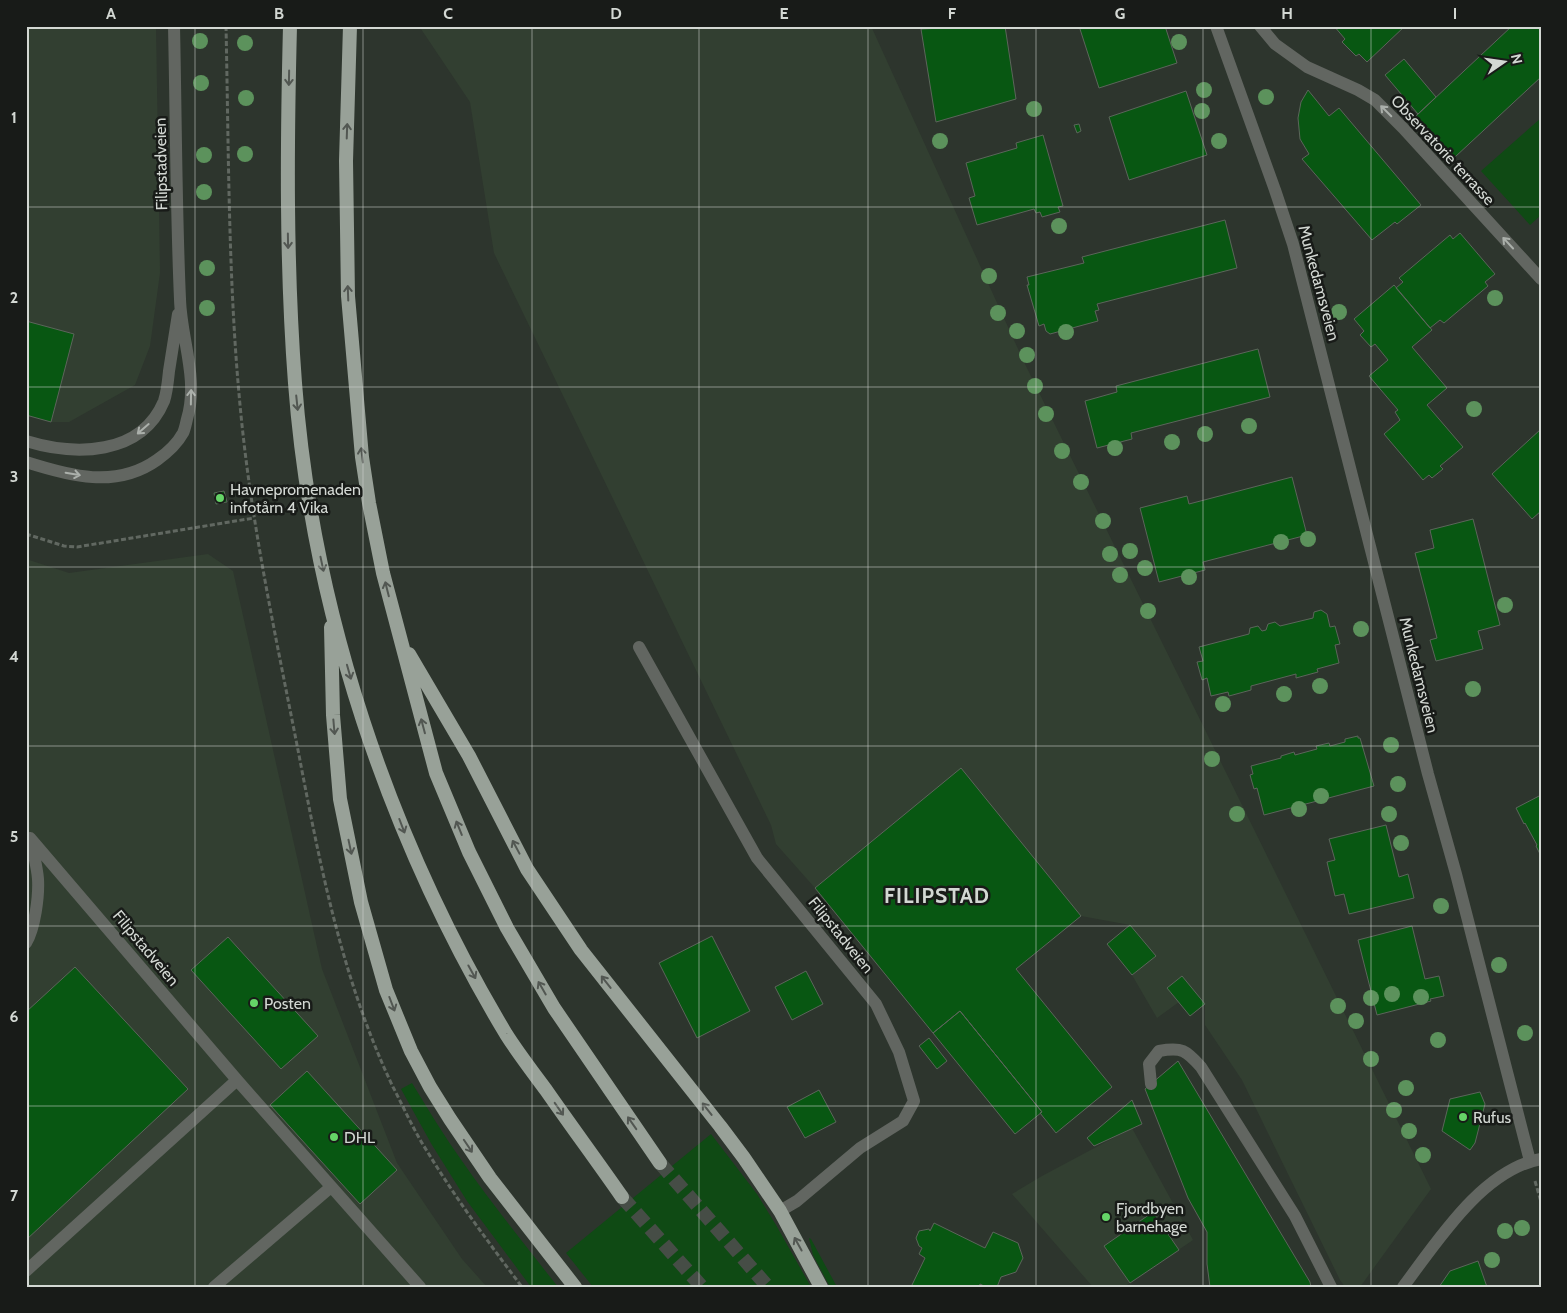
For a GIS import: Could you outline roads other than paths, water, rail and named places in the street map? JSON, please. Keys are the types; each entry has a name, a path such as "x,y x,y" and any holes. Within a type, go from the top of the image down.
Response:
{"highway":[{"path":"289,27 288,217 295,386 307,484 331,608 358,703 379,765 410,845 437,905 466,962 507,1036 622,1197"},
{"path":"351,31 346,161 348,296 362,457 383,573 436,773 468,852 507,928 554,1008 660,1163"},
{"path":"331,608 333,715 340,799 361,902 386,990 411,1051 450,1119 490,1178 575,1287"},
{"path":"399,637 469,756 527,869 581,950 720,1126 780,1211 821,1287"}],"street":[{"name":"Filipstadveien","path":"26,462 68,474 99,478 121,476 146,468 168,452 183,432 191,407 191,378 180,302 174,26"},
{"name":"Munkedamsveien","path":"1216,26 1293,244 1428,774 1535,1160 1510,1169 1482,1191 1450,1226 1403,1287"},
{"name":"Observatorie terrasse","path":"1260,26 1275,44 1307,67 1358,90 1375,100 1541,279"},
{"name":"Filipstadveien","path":"26,441 68,449 96,449 115,446 133,438 156,417 164,399 180,302"},
{"name":"Filipstadveien","path":"639,647 757,858 876,1004 899,1052 914,1101 903,1121 860,1148 797,1201 780,1211"},
{"name":"Filipstadveien","path":"26,943 30,936 34,918 38,879 28,835"},
{"name":"Filipstadveien","path":"28,835 237,1080 420,1287"},
{"path":"1151,1084 1150,1064 1159,1051 1174,1048 1189,1054 1195,1060 1295,1216 1331,1287"},
{"path":"26,1272 237,1080"},
{"path":"214,1287 331,1187"}],"tunnel":[{"path":"660,1163 768,1287"},
{"path":"622,1197 702,1287"}],"place":[{"name":"Havnepromenaden infotårn 4 Vika","path":"220,498"},
{"name":"Posten","path":"254,1003"},
{"name":"Rufus","path":"1463,1117"},
{"name":"DHL","path":"334,1137"},
{"name":"Fjordbyen barnehage","path":"1106,1217"}],"district":[{"name":"FILIPSTAD","path":"937,895"}]}
